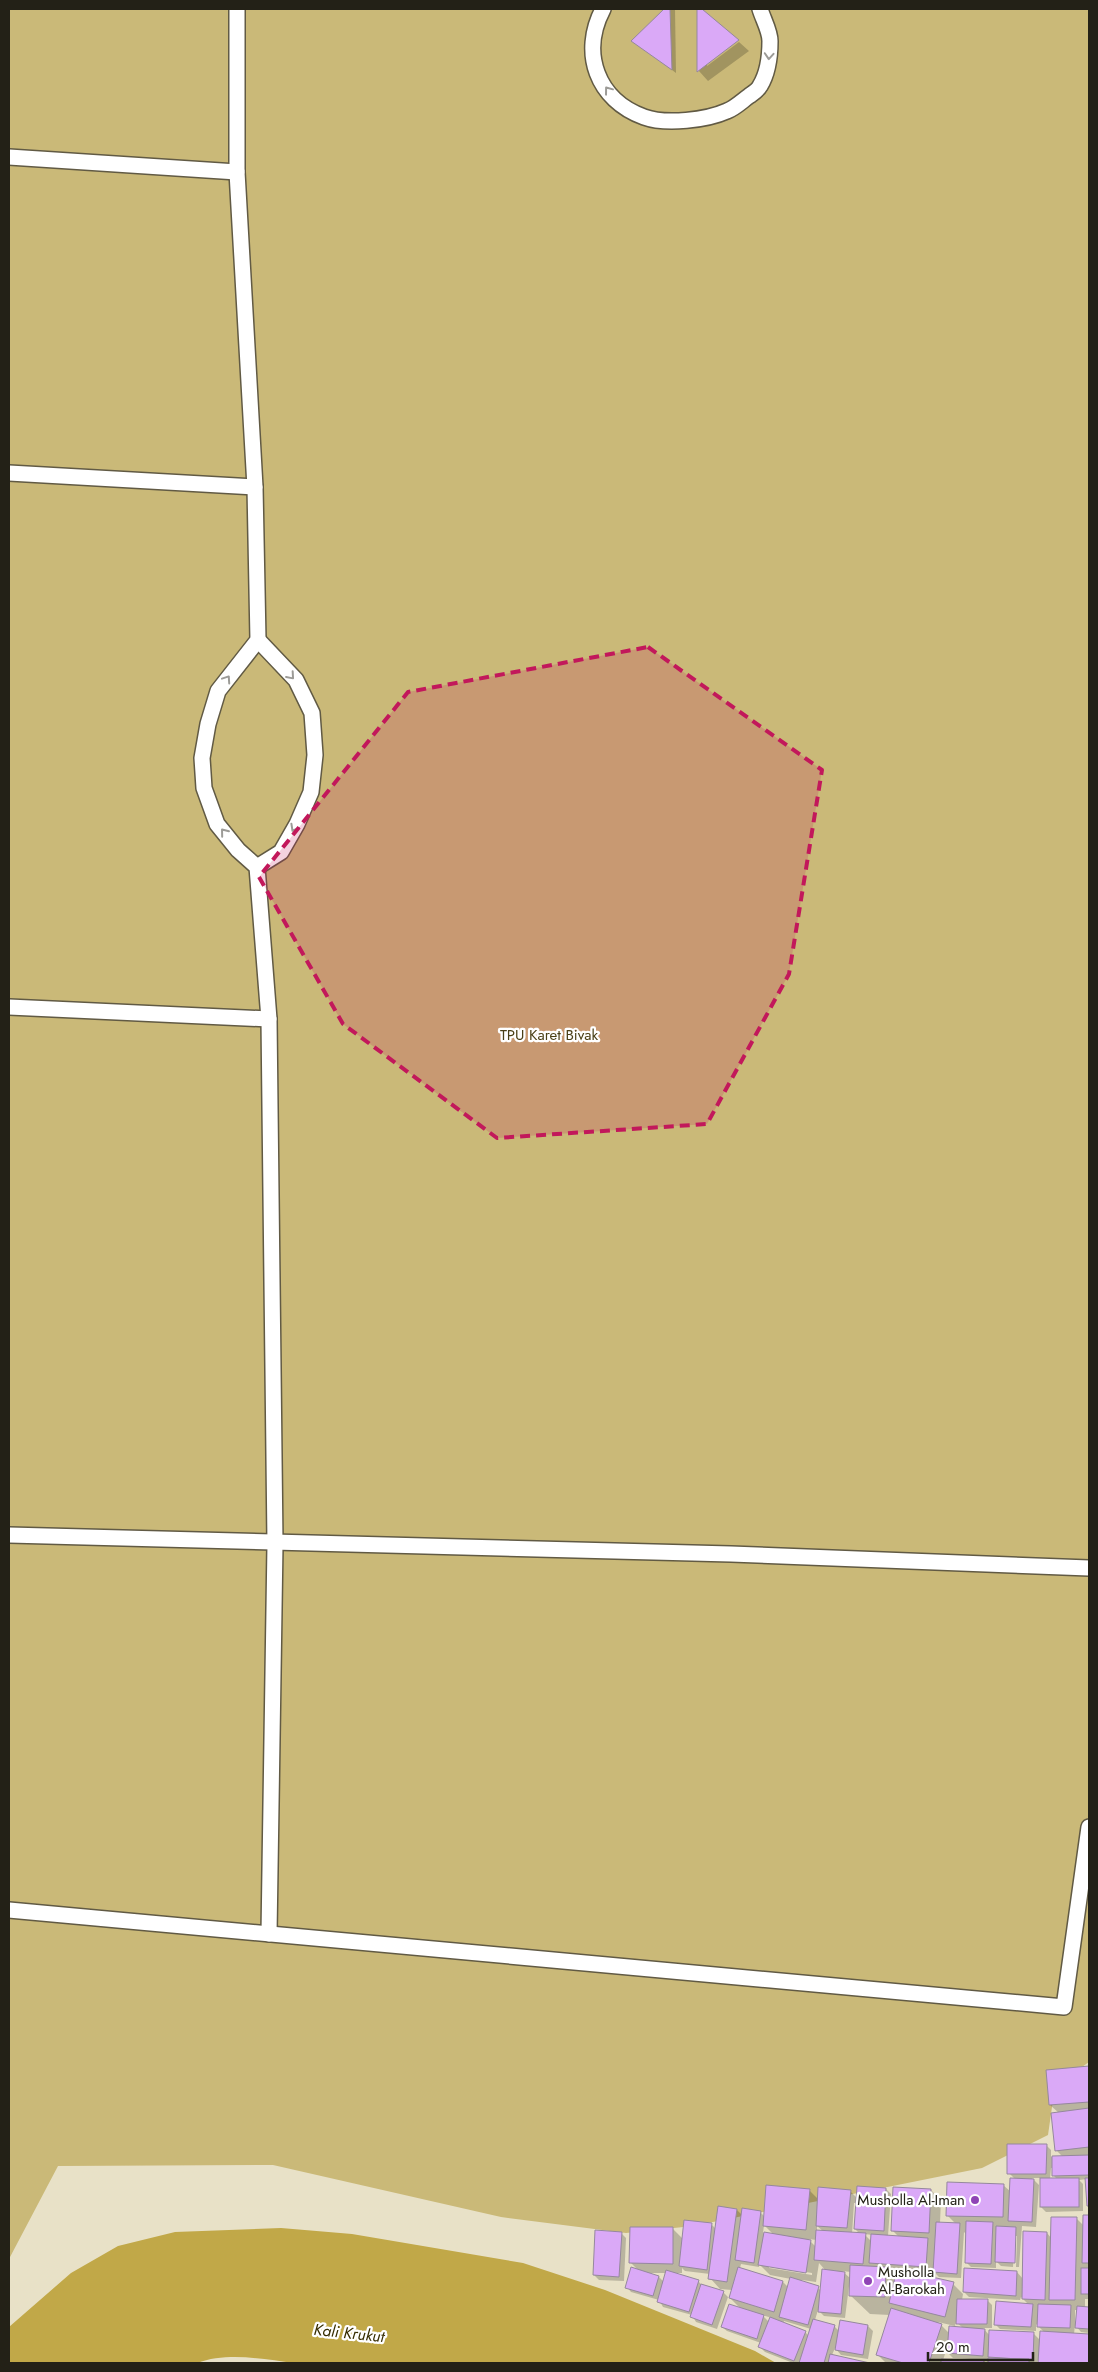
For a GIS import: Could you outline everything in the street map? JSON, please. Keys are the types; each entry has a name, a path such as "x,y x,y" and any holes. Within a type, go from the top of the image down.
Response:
{"lane":[{"path":"237,9 237,172 255,487 258,640 218,691 208,724 202,758 204,788 217,824 238,850 258,867 269,1019 275,1544 269,1934"},
{"path":"603,9 595,23 592,48 596,71 607,92 625,108 646,118 680,120 707,118 729,111 760,88 768,67 770,40 760,9"},
{"path":"9,157 237,172"},
{"path":"9,474 255,487"},
{"path":"258,640 296,680 312,712 315,756 310,792 297,824 281,852 258,867"},
{"path":"9,1007 269,1019"},
{"path":"9,1535 275,1544 731,1554 1089,1568"},
{"path":"9,1910 1064,2007 1089,1827"}],"highlighted area":[{"path":"648,647 822,770 789,974 707,1124 497,1138 343,1024 259,877 408,692"}],"green space":[{"name":"TPU Karet Bivak","path":"9,9 1089,9 1089,2062 1055,2086 1048,2135 982,2168 693,2226 626,2233 501,2217 273,2165 58,2166 9,2259"}],"water":[{"name":"Kali Krukut","path":"281,2228 352,2234 523,2263 605,2290 755,2351 776,2363 294,2363 233,2357 197,2363 9,2363 9,2327 71,2273 118,2246 175,2232"}],"building":[{"path":"664,9 670,9 672,70 631,41"},
{"path":"697,9 702,9 739,40 697,72"},
{"path":"1089,2066 1089,2102 1049,2105 1046,2070"},
{"path":"1089,2108 1089,2147 1055,2151 1051,2113"},
{"path":"1007,2144 1047,2144 1046,2174 1007,2174"},
{"path":"1089,2155 1089,2175 1052,2176 1052,2156"},
{"path":"1010,2178 1034,2179 1032,2222 1008,2221"},
{"path":"1040,2178 1079,2178 1079,2207 1040,2207"},
{"path":"1085,2178 1089,2178 1089,2206 1087,2206"},
{"name":"Musholla Al-Iman","path":"947,2182 1004,2184 1003,2217 946,2216"},
{"path":"766,2185 810,2189 806,2230 763,2226"},
{"path":"857,2186 886,2188 884,2231 854,2229"},
{"path":"818,2187 851,2190 847,2228 816,2226"},
{"path":"893,2187 931,2189 929,2233 891,2231"},
{"path":"718,2206 737,2209 727,2282 708,2279"},
{"path":"742,2208 761,2211 754,2263 735,2260"},
{"path":"1083,2215 1089,2215 1089,2263 1082,2263"},
{"path":"1051,2217 1077,2217 1075,2300 1049,2300"},
{"path":"684,2220 712,2223 707,2270 679,2266"},
{"path":"966,2221 993,2222 991,2264 965,2263"},
{"path":"936,2222 960,2223 957,2274 933,2272"},
{"path":"996,2226 1016,2227 1015,2263 995,2262"},
{"path":"630,2227 673,2227 673,2264 629,2263"},
{"path":"595,2230 622,2232 619,2277 593,2275"},
{"path":"816,2230 866,2233 863,2264 814,2260"},
{"path":"1023,2231 1047,2232 1045,2300 1022,2299"},
{"path":"764,2232 811,2240 806,2273 758,2265"},
{"path":"871,2234 928,2238 926,2267 869,2263"},
{"name":"Musholla Al-Barokah","path":"850,2265 886,2267 885,2297 849,2296"},
{"path":"631,2267 659,2276 653,2296 625,2288"},
{"path":"738,2267 783,2281 774,2312 729,2298"},
{"path":"964,2268 1017,2271 1016,2296 963,2292"},
{"path":"1081,2268 1089,2268 1089,2294 1081,2294"},
{"path":"822,2269 845,2272 841,2314 818,2312"},
{"path":"897,2269 954,2282 945,2317 889,2303"},
{"path":"666,2270 699,2280 689,2312 657,2302"},
{"path":"790,2277 819,2286 808,2325 779,2317"},
{"path":"701,2284 724,2291 712,2325 690,2317"},
{"path":"957,2299 988,2299 987,2324 956,2324"},
{"path":"996,2301 1033,2304 1031,2327 994,2325"},
{"path":"729,2304 764,2315 757,2339 721,2327"},
{"path":"1038,2304 1071,2305 1070,2328 1037,2327"},
{"path":"1077,2306 1089,2307 1089,2329 1075,2328"},
{"path":"891,2308 942,2324 929,2363 903,2363 876,2355"},
{"path":"770,2317 806,2331 794,2361 758,2347"},
{"path":"813,2319 835,2325 824,2363 799,2363"},
{"path":"840,2320 868,2325 863,2355 835,2350"},
{"path":"949,2326 985,2329 983,2356 947,2353"},
{"path":"989,2330 1034,2332 1033,2360 988,2357"},
{"path":"1040,2331 1089,2334 1089,2363 1038,2363"},
{"path":"830,2354 870,2363 828,2363"},
{"path":"988,2358 1029,2359 1029,2363 988,2363"},
{"path":"941,2359 984,2360 984,2363 941,2363"}],"place":[{"name":"Musholla Al-Iman","path":"975,2200"},
{"name":"Musholla Al-Barokah","path":"868,2281"}]}
